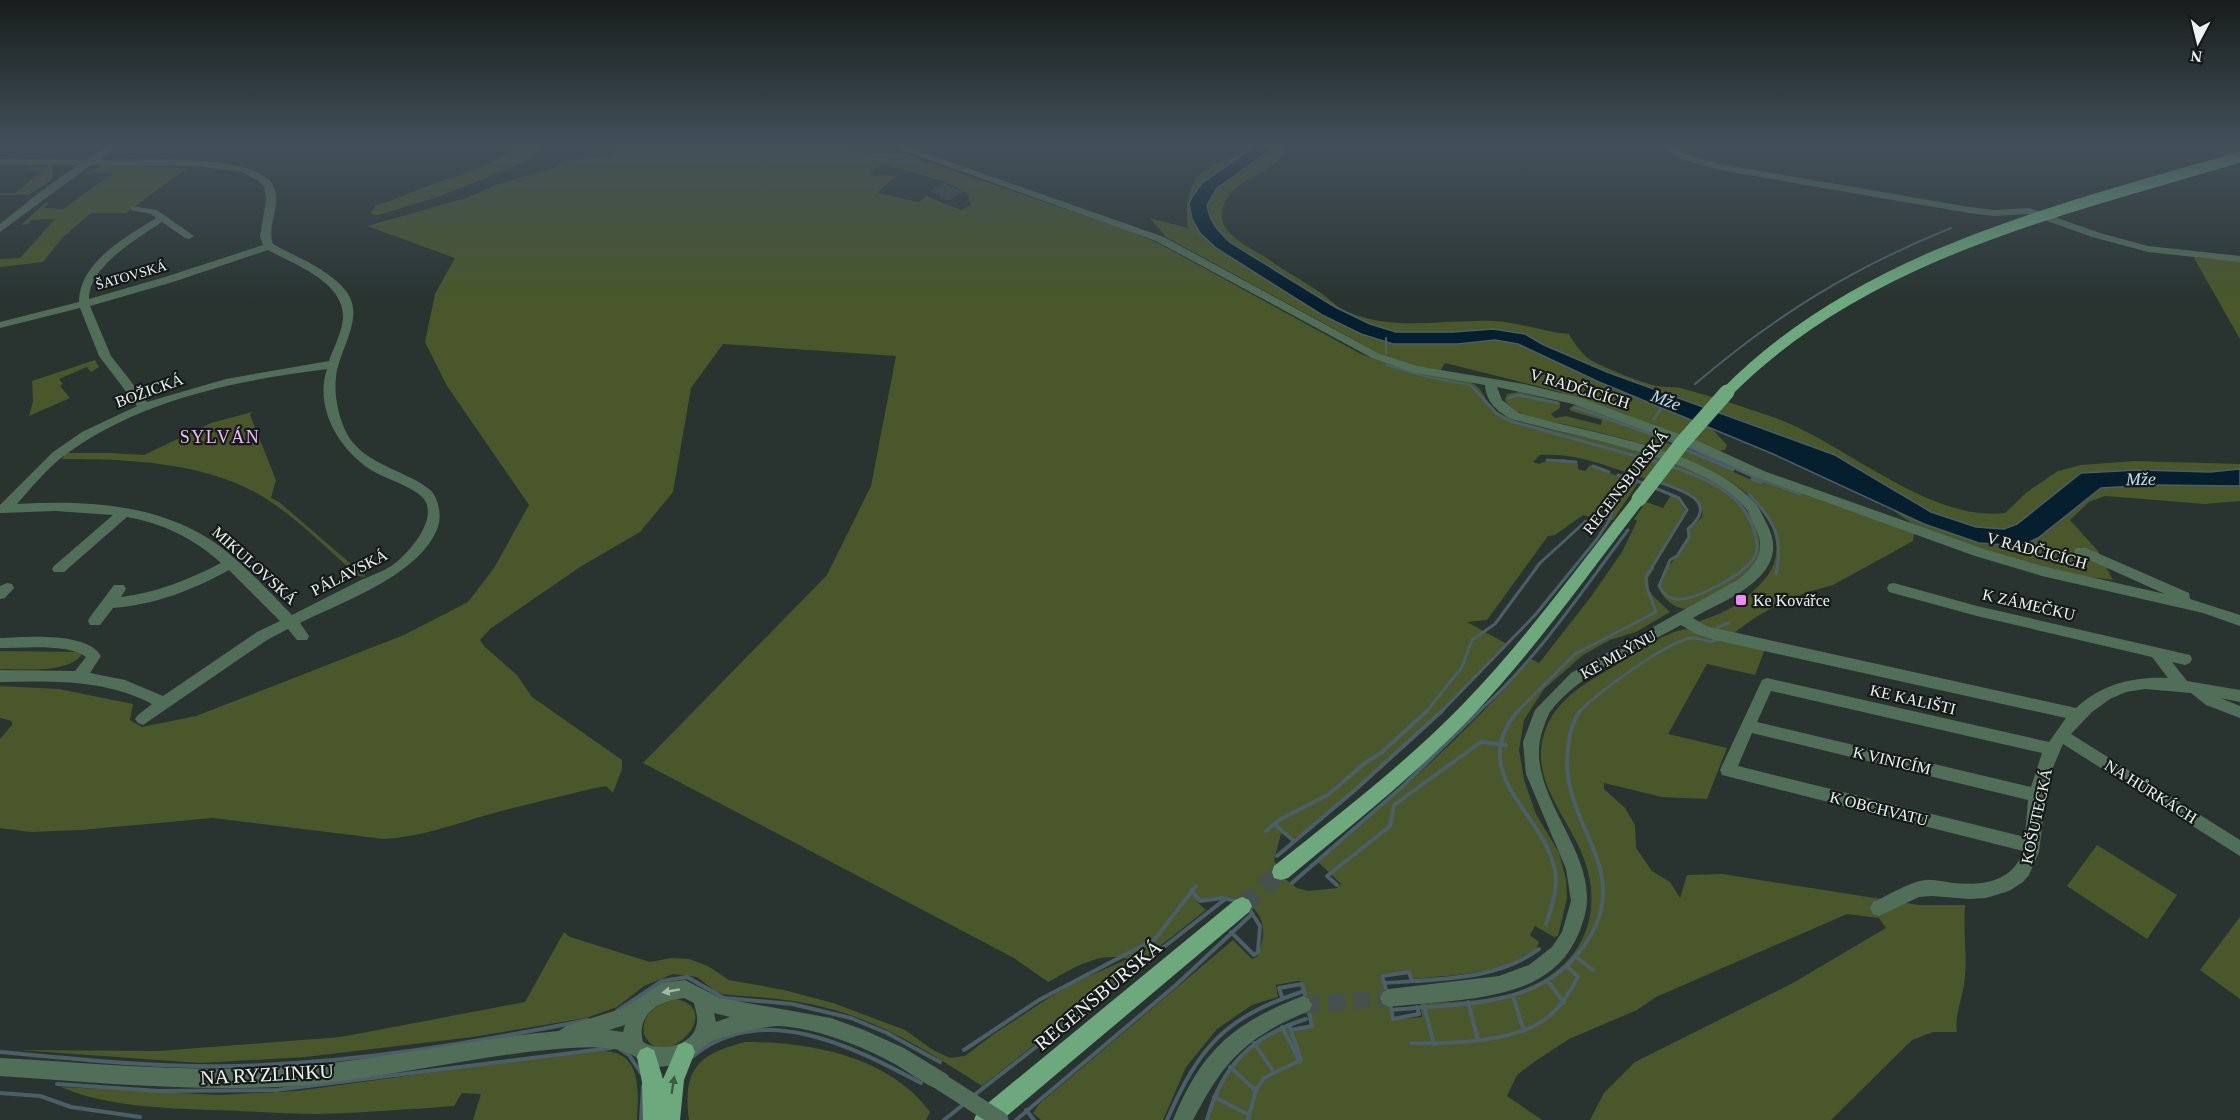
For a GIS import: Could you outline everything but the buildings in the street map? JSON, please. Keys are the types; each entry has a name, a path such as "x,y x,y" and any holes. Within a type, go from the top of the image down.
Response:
{"main road":[{"name":"REGENSBURSKÁ","path":"1281,872 1443,734 1493,682 1639,499 1672,454 1710,411 1753,369 1810,324 1852,296 1927,258 1968,241 2108,196"},
{"name":"REGENSBURSKÁ","path":"985,1120 1242,906"},
{"path":"669,1120 673,1080 692,1044"},
{"path":"641,1051 653,1082 654,1120"}],"street":[{"path":"0,230 40,196"},
{"path":"269,246 265,236 271,196"},
{"name":"V RADČICÍCH","path":"1040,196 1160,239 1376,356 1422,371 1546,393 1601,409 1694,444 1760,474 1980,553 2042,571 2205,608"},
{"path":"1883,196 1986,213 2029,211 2096,235 2148,249 2240,259"},
{"path":"134,208 154,212 164,217 189,236"},
{"path":"146,408 113,369 84,305 84,289 92,274 120,246 164,217"},
{"name":"ŠATOVSKÁ","path":"0,325 84,305 269,246"},
{"name":"PÁLAVSKÁ","path":"143,718 226,659 290,621 372,583 398,568 425,541 433,521 432,505 426,493 376,467 356,452 340,433 330,401 330,376 349,316 342,293 327,279 269,246"},
{"name":"BOŽICKÁ","path":"3,508 48,462 68,446 100,427 146,408 239,379 334,364"},
{"name":"KE MLÝNU","path":"1389,998 1498,986 1528,976 1548,963 1564,945 1574,927 1579,902 1576,871 1568,849 1536,787 1532,768 1534,730 1541,712 1561,688 1576,678 1742,584 1754,575 1764,561 1768,543 1762,523 1746,501 1710,475 1657,454 1515,416 1497,403 1491,393 1491,383"},
{"name":"MIKULOVSKÁ","path":"3,508 66,507 125,512 154,519 187,532 206,543 230,564 290,621 302,636"},
{"path":"59,569 125,512"},
{"name":"V RADČICÍCH","path":"2081,551 2134,573 2205,608 2240,621"},
{"path":"108,603 135,601 154,596 230,564"},
{"name":"K ZÁMEČKU","path":"1894,588 1977,611 2185,659"},
{"path":"95,621 119,589"},
{"path":"1682,618 1701,630 1745,642 2080,715"},
{"path":"0,643 73,645 92,651 93,659 79,676"},
{"path":"2157,652 2189,687 2211,701 2240,712"},
{"path":"0,676 79,676 115,682 145,693 163,703"},
{"name":"KOŠUTECKÁ","path":"1879,908 1925,888 1973,892 2001,886 2015,879 2026,869 2037,795 2051,749 2080,715 2108,691 2145,683 2189,687 2240,696"},
{"name":"KE KALIŠTI","path":"1748,726 1767,684 2051,749"},
{"name":"K OBCHVATU","path":"1748,726 1728,770 2031,846"},
{"name":"K VINICÍM","path":"1748,726 2037,795"},
{"name":"NA HŮRKÁCH","path":"2061,735 2240,849"},
{"name":"NA RYZLINKU","path":"532,1043 605,1024 629,1015 662,992 685,989 718,1006 831,1027 864,1039 897,1055 1000,1120"},
{"path":"692,1044 707,1019 702,999"},
{"path":"1183,1120 1211,1067 1244,1033 1269,1018 1304,1005"},
{"path":"641,1051 632,1029 642,1007"},
{"name":"NA RYZLINKU","path":"0,1067 157,1077 255,1078 358,1069 532,1043 611,1039 625,1040 641,1051 666,1059 732,1025 783,1017"},
{"path":"1194,1120 1200,1086"}],"green space":[{"path":"81,196 149,196 126,213 91,213 62,238 43,262 0,267 0,259 20,258 55,219 32,220 28,224 21,225 45,203 49,203 44,208 63,209"},
{"path":"439,196 378,215 371,214 376,205 398,198"},
{"path":"892,196 919,202 927,196 961,210 971,205 968,196 1028,196 1158,243 1361,354 1413,372 1166,237 1150,218 1188,228 1189,196 1203,196 1192,219 1393,344 1458,344 1495,340 1518,344 1599,382 1711,428 1727,445 1725,450 1719,451 1701,445 1625,414 1553,390 1445,363 1437,376 1464,380 1475,385 1492,407 1507,417 1651,455 1684,467 1714,482 1738,502 1755,525 1759,540 1759,554 1749,570 1732,583 1686,609 1677,607 1665,598 1660,590 1660,581 1684,547 1689,538 1690,529 1702,517 1702,508 1698,500 1692,494 1674,486 1595,462 1569,456 1540,455 1533,462 1539,464 1553,460 1569,460 1578,464 1578,469 1585,471 1590,465 1638,483 1613,520 1600,520 1583,515 1555,535 1548,536 1487,620 1467,622 1507,644 1483,671 1431,721 1322,817 1294,840 1286,832 1281,834 1274,860 1285,879 1297,888 1309,891 1337,888 1341,884 1318,862 1429,765 1531,659 1539,663 1590,598 1622,552 1637,521 1634,519 1646,502 1663,508 1671,495 1679,499 1685,511 1648,578 1649,590 1670,612 1636,632 1610,640 1583,655 1544,689 1524,720 1519,750 1524,780 1536,814 1559,853 1566,879 1567,898 1558,936 1554,937 1535,926 1530,935 1539,942 1536,950 1522,959 1492,969 1413,979 1410,971 1380,974 1392,1020 1422,1017 1420,1004 1477,1000 1510,994 1534,985 1554,973 1570,957 1582,939 1589,919 1591,897 1588,874 1580,849 1550,793 1545,778 1541,763 1541,747 1545,731 1556,710 1573,693 1661,638 1690,629 1717,634 1765,649 1755,675 1707,664 1668,734 1727,748 1707,799 1662,797 1604,783 1604,789 1625,808 1635,825 1636,848 1652,871 1670,882 1680,898 1687,875 1722,874 1919,905 1965,905 1965,976 1956,1025 1957,1032 1933,1032 1912,1040 1831,1120 1590,1120 1604,1093 1635,1062 1791,984 1886,928 1879,918 1847,914 1656,997 1637,1010 1569,1039 1534,1062 1517,1075 1507,1096 1542,1120 1209,1120 1227,1075 1246,1053 1258,1043 1287,1027 1290,1031 1313,1027 1303,982 1298,981 1276,985 1278,997 1252,1005 1217,1029 1186,1067 1163,1120 1041,1120 1033,1113 1039,1104 1233,940 1252,959 1258,956 1263,933 1261,921 1256,912 1239,900 1218,897 1197,902 1206,910 982,1086 914,1044 845,1013 793,1001 723,994 715,991 697,977 673,974 644,986 617,1007 586,1018 473,1037 305,1057 200,1063 19,1050 159,1051 341,1037 525,1002 564,932 570,937 650,962 671,958 689,959 708,966 729,980 784,990 833,1003 905,1030 933,1050 950,1058 965,1056 1050,997 1080,980 1128,959 1106,957 1096,959 1077,966 1048,982 1014,958 643,763 827,575 871,486 896,356 723,344 691,388 673,492 640,532 580,567 490,629 480,640 517,675 532,697 622,760 622,769 613,793 606,786 595,788 423,833 384,839 213,818 81,830 30,832 0,828 0,739 12,725 12,721 0,718 0,686 59,689 133,704 130,720 142,727 196,716 404,635 468,602 494,568 529,505 447,386 425,342 435,294 455,258 367,226 466,198"},
{"path":"1212,196 1229,196 1224,204 1222,218 1227,230 1233,236 1348,312 1383,322 1493,321 1569,334 1586,357 1610,370 1657,386 1684,389 1719,399 1776,418 1831,445 1888,479 1947,506 1976,513 2005,513 2027,492 2058,471 2081,465 2134,461 2240,464 2240,469 2210,472 2139,470 2081,473 2017,524 2004,529 1976,527 1931,512 1835,455 1607,372 1544,345 1525,334 1493,329 1396,332 1370,324 1335,307 1231,243 1212,222 1207,205"},
{"path":"2194,258 2240,261 2240,339"},
{"path":"95,360 99,367 91,372 87,367 59,379 63,384 60,386 70,398 29,416 33,401 32,381"},
{"path":"1519,392 1560,402 1560,408 1551,414 1555,418 1566,416 1601,425 1602,420 1571,411 1569,408 1577,405 1665,437 1665,442 1763,485 1766,481 1914,533 1913,541 1833,585 1804,593 1794,600 1785,600 1734,633 1725,633 1698,624 1742,600 1764,580 1771,570 1776,552 1775,539 1763,511 1744,491 1718,474 1688,460 1625,439 1535,418 1517,411 1505,400 1507,394"},
{"path":"252,412 250,415 276,480 271,498 279,502 366,577 358,576 274,504 226,479 199,471 144,462 62,459 66,453 144,455 211,423"},
{"path":"2152,485 2240,486 2240,501 2205,504 2105,496 2089,502 2070,520 2098,551 2113,580 2043,571 1914,525 1891,509 1924,524 2039,538 2101,488"},
{"path":"0,651 77,652 82,654 67,665 56,668 0,669"},
{"path":"2097,845 2177,895 2147,939 2067,886"},
{"path":"2240,917 2240,999 2200,970"},
{"path":"676,999 690,1005 695,1015 693,1026 686,1036 675,1044 663,1048 652,1045 644,1034 645,1020 657,1006"},
{"path":"745,1042 821,1049 870,1065 893,1077 913,1093 930,1112 926,1120 689,1120 688,1088 697,1066 715,1052"},
{"path":"603,1051 616,1053 632,1066 637,1086 637,1120 473,1120 481,1094 462,1093 454,1106 305,1114 117,1103 61,1087 219,1095 297,1091"}],"water":[{"name":"Mže","path":"1212,196 1207,205 1210,217 1222,235 1231,243 1335,307 1370,324 1396,332 1493,329 1525,334 1544,345 1607,372 1835,455 1931,512 1976,527 2004,529 2017,524 2081,473 2139,470 2210,472 2240,469 2240,486 2152,485 2101,488 2038,538 2020,546 1979,543 1924,524 1773,454 1599,382 1518,344 1495,340 1458,344 1393,344 1361,334 1322,315 1216,248 1200,233 1192,219 1189,204 1192,197"}],"waterway":[{"path":"1695,384 1755,336 1816,295 1915,243 1951,228"},
{"path":"1386,338 1386,354"},
{"path":"1387,365 1427,377 1470,385 1477,392"},
{"path":"1477,392 1497,414 1510,421 1661,463"},
{"path":"1509,398 1518,395 1557,403"},
{"name":"Mže","path":"1654,419 1663,406"},
{"path":"1574,407 1677,443"},
{"path":"1686,446 1756,478 1800,494"},
{"path":"1684,449 1733,470"},
{"path":"1547,460 1576,462"},
{"path":"1593,466 1609,472"},
{"path":"1659,482 1687,493 1699,504 1700,511 1697,519 1688,529 1689,537 1677,556 1670,560 1659,586 1666,595 1676,599 1695,596 1731,578 1750,563 1756,554 1757,542 1750,520 1743,508 1710,482 1670,466"},
{"path":"1618,475 1643,483"},
{"path":"1442,711 1536,614 1597,539 1610,519 1618,487 1624,477"},
{"path":"1752,479 1762,483 1763,481"},
{"path":"1518,711 1575,654 1656,612 1647,588 1646,577 1687,510 1679,498 1655,488"},
{"path":"1749,494 1771,521 1775,530 1779,550 1776,574"},
{"path":"1426,712 1462,667 1472,640 1495,624 1540,563 1586,521"},
{"path":"1478,712 1539,648 1628,530"},
{"path":"1718,627 1729,623"},
{"path":"1580,711 1616,681 1668,647 1682,640 1693,638 1712,642 1717,639"},
{"path":"1277,856 1355,790 1442,711"},
{"path":"1292,883 1402,787 1479,711"},
{"path":"1502,744 1503,735 1518,711"},
{"path":"1468,1004 1504,998 1529,990 1552,977 1573,959 1591,935 1601,910 1603,886 1599,864 1581,821 1568,775 1570,734 1580,711"},
{"path":"1274,824 1328,795 1366,762 1381,753 1426,712"},
{"path":"1337,885 1327,876 1390,826 1394,805 1481,742 1502,744"},
{"path":"1502,744 1506,745"},
{"path":"1502,744 1500,756 1504,777 1551,856 1556,885 1546,924"},
{"path":"1266,831 1274,824"},
{"path":"1274,824 1294,841"},
{"path":"1192,891 1196,886"},
{"path":"964,1050 1039,1000 1155,939 1192,891"},
{"path":"1192,891 1200,901 1222,898 1237,901"},
{"path":"973,1096 1224,900"},
{"path":"1232,933 1254,955 1258,952 1260,926 1248,907"},
{"path":"1232,933 1252,914"},
{"path":"1027,1111 1176,985 1232,933"},
{"path":"1385,983 1445,979 1485,973 1504,967 1539,949"},
{"path":"1577,958 1593,970"},
{"path":"1563,1001 1578,977 1568,967"},
{"path":"1387,993 1382,976 1409,972 1412,981"},
{"path":"617,1011 662,981 687,977 724,998 792,1004 851,1018 887,1033 940,1062"},
{"path":"1548,981 1563,1001"},
{"path":"1282,997 1279,988 1302,984 1306,999"},
{"path":"1167,1120 1191,1073 1217,1038 1252,1013 1301,992"},
{"path":"1513,996 1524,1030"},
{"path":"1524,1030 1547,1018 1563,1001"},
{"path":"1424,1007 1468,1004"},
{"path":"1468,1004 1478,1040"},
{"path":"1417,1008 1424,1007"},
{"path":"1424,1007 1434,1043"},
{"path":"1291,1030 1312,1026 1308,1008"},
{"path":"1391,1008 1393,1019 1419,1014 1417,1008"},
{"path":"1392,1010 1417,1008"},
{"path":"1289,1025 1306,1019"},
{"path":"0,1052 177,1066 281,1064 413,1050 588,1020"},
{"path":"1283,1028 1289,1025"},
{"path":"1289,1025 1299,1061"},
{"path":"1255,1044 1283,1028"},
{"path":"1283,1028 1299,1061"},
{"path":"692,1057 719,1040 748,1032 777,1030 807,1035 837,1044 921,1083"},
{"path":"1434,1043 1482,1040 1524,1030"},
{"path":"1411,1043 1434,1043"},
{"path":"1231,1068 1255,1044"},
{"path":"1255,1044 1273,1071"},
{"path":"57,1084 159,1091 276,1090 611,1048"},
{"path":"620,1049 629,1055 641,1073"},
{"path":"1248,1120 1256,1090 1264,1078 1299,1061"},
{"path":"1215,1097 1231,1068"},
{"path":"1231,1068 1255,1090"},
{"path":"641,1120 643,1086"},
{"path":"0,1093 40,1096 71,1107 140,1117"},
{"path":"1207,1120 1215,1097"},
{"path":"1215,1097 1249,1115"},
{"path":"944,1120 964,1104"},
{"path":"1016,1120 1027,1111"},
{"path":"1027,1111 1034,1120"}],"tunnel":[{"path":"1242,906 1281,872"},
{"path":"1303,1005 1389,998"}],"place":[{"name":"Ke Kovářce","path":"1741,600"}],"district":[{"name":"SYLVÁN","path":"220,437"}]}
